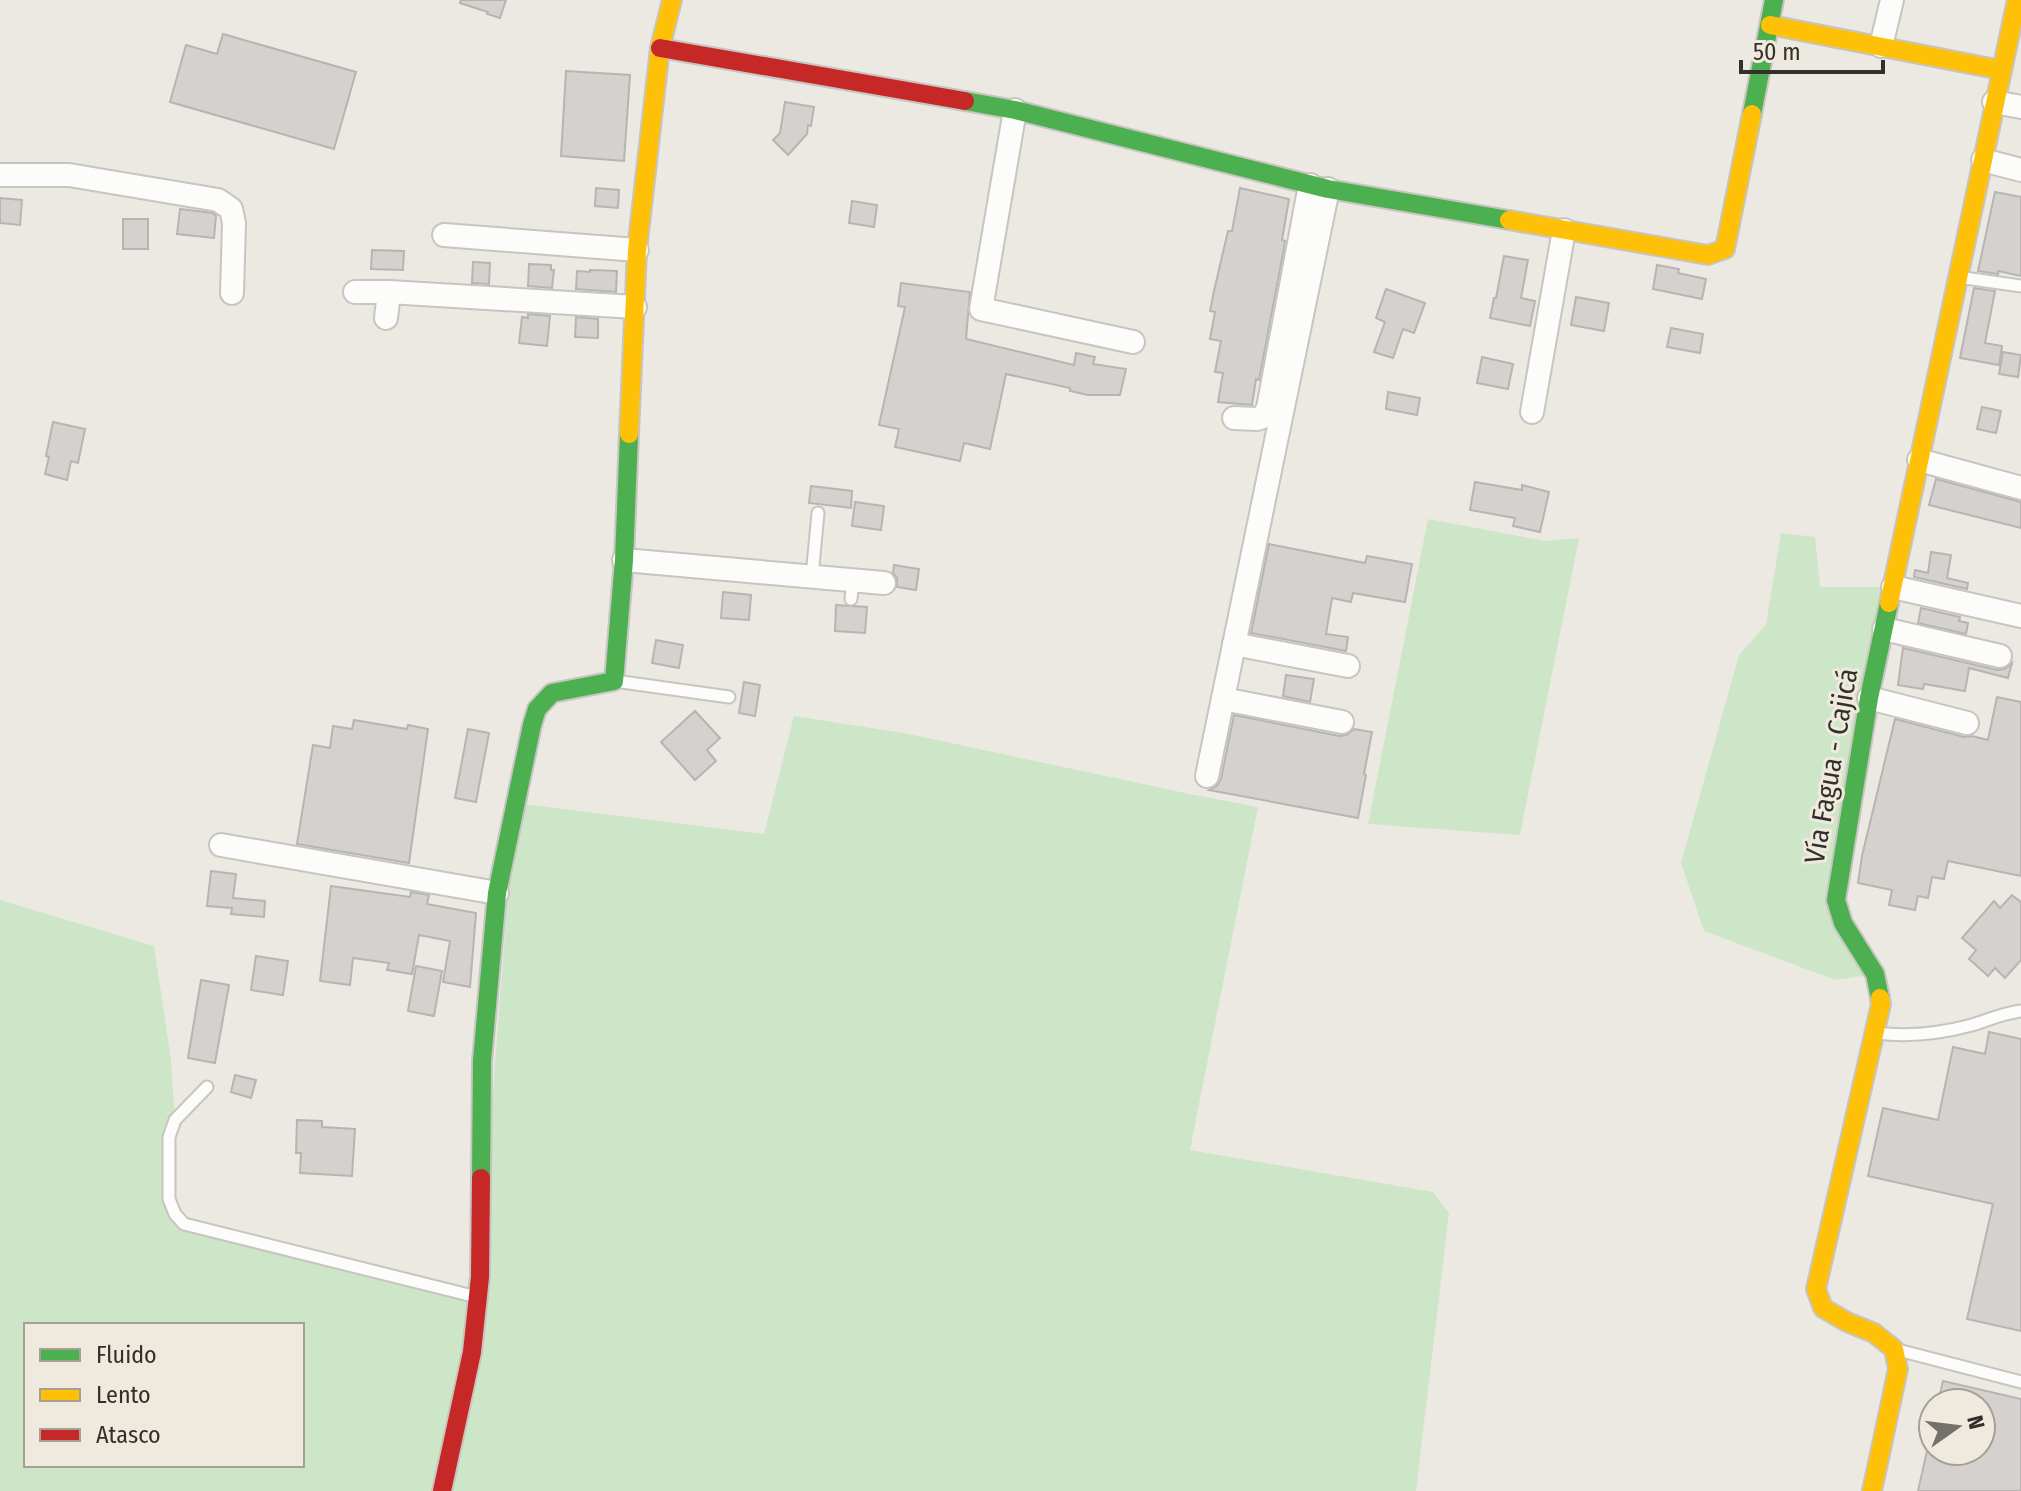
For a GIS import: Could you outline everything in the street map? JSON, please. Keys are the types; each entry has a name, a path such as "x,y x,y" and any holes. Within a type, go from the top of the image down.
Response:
{"street":[{"path":"442,1491 472,1352 480,1277 482,1061 497,893 532,725 537,709 552,693 614,681 624,560 637,250 660,48 672,0"},
{"path":"660,48 1015,110 1319,187 1708,255 1725,249 1774,0"},
{"path":"1881,46 1892,0"},
{"name":"Vía Fagua - Cajicá","path":"1894,1349 1874,1333 1823,1308 1816,1289 1881,1004 1875,974 1843,923 1836,900 1869,698 1994,102 2009,61 2017,0"},
{"path":"1770,25 1881,46 2009,61"},
{"path":"1994,102 2021,107"},
{"path":"1015,110 981,309 1133,342"},
{"path":"1983,160 2021,170"},
{"path":"0,175 69,175 218,200 231,209 234,223 232,293"},
{"path":"1234,418 1257,419 1263,417 1268,408 1319,187"},
{"path":"1207,776 1319,187"},
{"path":"1532,412 1564,230"},
{"path":"444,235 637,250"},
{"path":"355,292 635,307"},
{"path":"386,318 389,292"},
{"path":"1919,460 2021,488"},
{"path":"624,560 812,576 852,590 884,583"},
{"path":"1893,587 2021,616"},
{"path":"1884,629 2000,656"},
{"path":"1234,644 1348,666"},
{"path":"1869,698 1967,723"},
{"path":"1223,699 1342,722"},
{"path":"221,845 497,893"},
{"path":"1872,1491 1898,1369 1894,1349"}],"lane":[{"path":"1958,277 2021,286"},
{"path":"812,576 818,513"},
{"path":"614,681 729,697"},
{"path":"1874,1033 1899,1036 1933,1032 2021,1011"},
{"path":"207,1087 175,1120 169,1137 169,1199 175,1214 184,1224 477,1297"},
{"path":"1894,1349 2021,1382"}],"green space":[{"path":"1428,519 1546,541 1579,538 1520,835 1368,824"},
{"path":"1781,533 1815,537 1820,587 1893,587 1836,900 1875,974 1835,980 1704,931 1681,863 1739,655 1766,624"},
{"path":"794,716 904,733 1258,807 1190,1150 1433,1192 1449,1213 1416,1491 0,1491 0,900 154,946 171,1060 175,1120 169,1199 184,1224 477,1297 515,803 764,834"}],"building":[{"path":"461,0 506,0 500,18 460,3"},
{"path":"223,34 356,72 334,149 170,102 186,45 217,54"},
{"path":"566,71 630,75 624,161 561,156"},
{"path":"785,102 814,107 807,134 788,155 773,140 780,133"},
{"path":"596,188 619,190 618,208 595,206"},
{"path":"1240,188 1289,199 1282,240 1285,241 1284,248 1252,405 1218,402 1223,373 1215,372 1221,341 1210,339 1215,312 1210,311 1228,231 1232,231"},
{"path":"1995,192 2021,197 2021,276 1978,271"},
{"path":"0,198 22,200 20,225 0,223"},
{"path":"852,201 877,205 874,227 849,223"},
{"path":"180,209 213,213 216,216 214,238 177,234"},
{"path":"123,219 148,219 148,249 123,249"},
{"path":"372,250 404,251 403,270 371,269"},
{"path":"1504,256 1528,260 1521,298 1535,301 1530,326 1490,318"},
{"path":"473,262 490,263 489,284 472,283"},
{"path":"529,264 551,265 551,270 554,270 552,288 528,286"},
{"path":"1657,265 1706,279 1702,299 1653,289"},
{"path":"577,271 617,271 616,292 576,289"},
{"path":"901,283 970,292 966,339 1074,365 1076,353 1095,357 1093,364 1126,369 1120,395 1088,395 1006,374 990,449 964,443 960,461 895,447 899,429 879,425 905,307 898,306"},
{"path":"1974,288 1995,291 1985,343 2002,346 1999,365 1960,358"},
{"path":"1386,289 1425,303 1414,333 1403,329 1393,358 1374,352 1385,322 1376,318"},
{"path":"1576,297 1609,303 1604,331 1571,325"},
{"path":"528,314 550,316 547,346 519,343 522,317 528,318"},
{"path":"576,317 598,319 598,338 575,337"},
{"path":"1671,328 1703,334 1700,353 1667,347"},
{"path":"2003,352 2021,355 2018,377 1999,374"},
{"path":"1482,357 1513,364 1508,389 1477,383"},
{"path":"1388,392 1420,398 1417,415 1386,409"},
{"path":"1982,407 2001,411 1996,433 1977,429"},
{"path":"53,422 85,429 78,463 71,461 67,480 45,474"},
{"path":"1936,479 2021,502 2021,528 1929,505"},
{"path":"1475,482 1522,490 1522,485 1549,492 1540,532 1513,526 1515,518 1470,510"},
{"path":"811,486 852,491 851,508 809,503"},
{"path":"855,502 884,506 881,530 852,526"},
{"path":"1269,544 1365,563 1367,556 1412,564 1405,602 1353,593 1351,602 1332,598 1326,634 1348,637 1346,651 1251,633"},
{"path":"1931,552 1951,555 1947,578 1968,583 1967,589 1914,577 1915,570 1928,573"},
{"path":"894,565 919,569 916,590 897,587"},
{"path":"723,592 751,595 749,620 721,618"},
{"path":"836,605 867,607 865,633 835,631"},
{"path":"1921,608 1960,617 1959,621 1968,623 1966,634 1918,623"},
{"path":"656,640 683,645 679,668 652,663"},
{"path":"1903,648 1997,670 2005,669 2012,663 2008,678 1969,668 1965,691 1924,684 1923,689 1898,685"},
{"path":"1286,675 1314,679 1310,702 1283,696"},
{"path":"744,682 760,685 755,716 739,713"},
{"path":"1997,697 2021,702 2021,876 1948,861 1944,879 1932,877 1928,898 1918,896 1915,910 1889,905 1892,890 1858,883 1895,719 1988,740"},
{"path":"695,711 720,738 707,750 716,761 695,780 661,742"},
{"path":"1234,715 1339,736 1347,735 1354,729 1372,732 1358,818 1209,790 1217,786 1221,779"},
{"path":"354,720 407,729 408,725 428,729 409,863 297,844 313,745 330,748 333,726 352,729"},
{"path":"468,729 489,733 476,802 455,798"},
{"path":"211,871 236,874 233,898 265,901 264,917 231,914 232,908 207,906"},
{"path":"331,886 410,897 411,892 429,895 427,904 476,913 470,987 443,982 450,941 419,935 412,974 387,970 389,963 353,958 350,985 320,981"},
{"path":"2012,895 2021,902 2021,960 2005,978 1995,968 1988,976 1969,959 1976,950 1962,938 1994,901 2000,908"},
{"path":"256,956 288,961 283,995 251,990"},
{"path":"416,966 442,971 434,1016 408,1011"},
{"path":"201,980 229,985 215,1063 188,1058"},
{"path":"1989,1032 2021,1039 2021,1331 1967,1319 1993,1204 1868,1176 1883,1108 1938,1120 1953,1047 1985,1054"},
{"path":"235,1075 256,1080 251,1098 231,1092"},
{"path":"297,1120 322,1121 322,1127 355,1129 352,1176 300,1173 301,1153 296,1153"},
{"path":"1943,1381 1969,1387 1942,1387"},
{"path":"1997,1393 2021,1399 2021,1491 1918,1491 1923,1467 1997,1467"}],"traffic: fast":[{"path":"1752,114 1774,0"},
{"path":"965,101 1015,110 1328,189 1509,220"},
{"path":"481,1178 482,1061 497,893 537,709 552,693 614,681 624,560 629,434"},
{"path":"1880,998 1875,974 1843,923 1836,900 1869,698 1889,603"}],"traffic: slow":[{"path":"629,434 637,250 660,48 672,0"},
{"path":"1889,603 2017,0"},
{"path":"1770,25 2001,70"},
{"path":"1509,220 1708,255 1725,249 1752,114"},
{"path":"1872,1491 1898,1369 1894,1349 1874,1333 1823,1308 1816,1289 1880,998"}],"traffic: jam":[{"path":"660,48 965,101"},
{"path":"442,1491 472,1352 480,1277 481,1178"}]}
